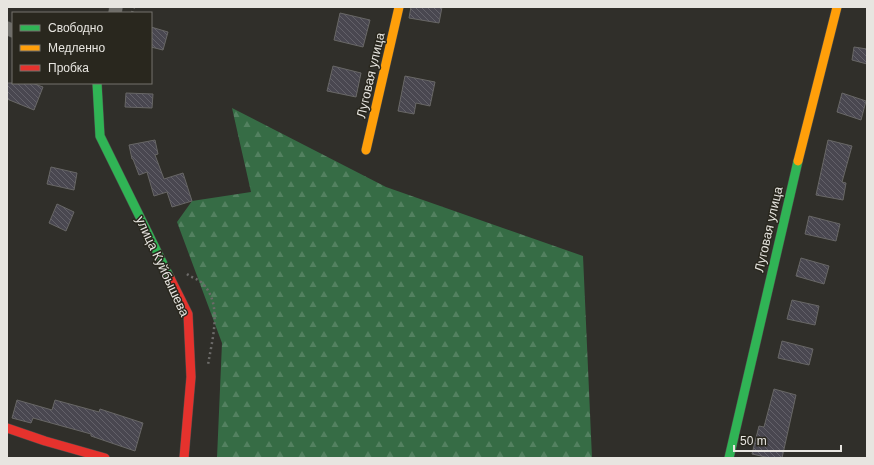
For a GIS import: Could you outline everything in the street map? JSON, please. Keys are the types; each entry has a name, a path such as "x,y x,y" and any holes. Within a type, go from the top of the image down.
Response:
{"street":[{"name":"Луговая улица","path":"366,150 399,7"},
{"name":"Луговая улица","path":"729,458 808,117 837,7"},
{"name":"улица Куйбышева","path":"97,84 100,136 188,314 191,377 184,458"},
{"path":"7,428 45,442 105,458"}],"green space":[{"path":"232,108 386,187 583,256 592,458 217,458 222,343 177,222 192,201 251,192"}],"building":[{"path":"411,7 442,7 439,23 409,18"},
{"path":"340,13 370,20 363,47 334,40"},
{"path":"152,27 168,32 163,50 152,47"},
{"path":"854,47 867,49 867,64 852,60"},
{"path":"333,66 361,73 356,97 327,91"},
{"path":"405,76 435,82 430,106 416,103 414,114 398,111"},
{"path":"7,83 35,84 43,87 34,110 7,99"},
{"path":"126,93 153,94 152,108 125,107"},
{"path":"842,93 866,101 861,120 837,112"},
{"path":"155,140 158,154 155,155 164,179 183,173 192,201 172,207 167,192 154,196 147,172 139,175 132,159 129,145"},
{"path":"828,140 852,146 842,182 846,183 843,200 816,195"},
{"path":"51,167 77,173 74,190 47,184"},
{"path":"57,204 74,212 66,231 49,223"},
{"path":"809,216 840,224 836,241 805,234"},
{"path":"801,258 829,266 824,284 796,276"},
{"path":"792,300 819,306 815,325 787,319"},
{"path":"782,341 813,349 809,365 778,358"},
{"path":"774,389 796,395 782,458 770,458 752,454 759,426 764,427"},
{"path":"17,400 52,410 55,400 99,412 100,409 143,423 135,451 91,436 91,434 33,418 31,423 12,418"}],"traffic: fast":[{"path":"97,84 100,136 170,278"},
{"path":"729,458 798,161"}],"traffic: slow":[{"path":"366,150 399,7"},
{"path":"798,161 837,7"}],"traffic: jam":[{"path":"170,278 188,314 191,377 184,458"},
{"path":"7,428 45,441 105,458"}]}
